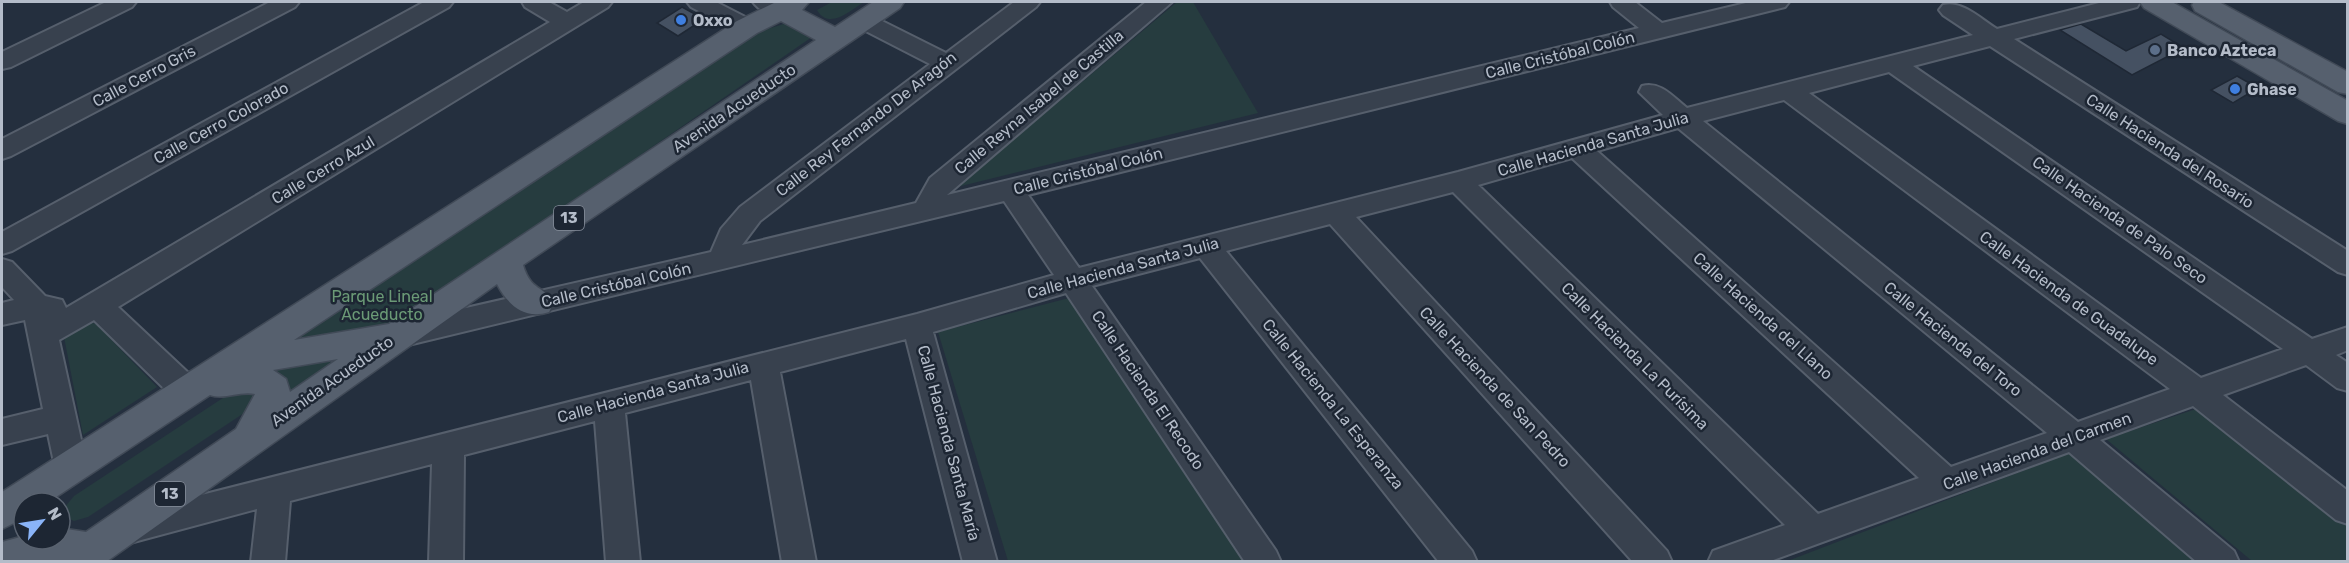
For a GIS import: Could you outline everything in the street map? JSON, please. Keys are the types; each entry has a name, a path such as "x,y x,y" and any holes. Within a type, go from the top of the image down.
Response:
{"main road":[{"name":"Avenida Acueducto","path":"78,548 250,438 505,261 891,2"},
{"path":"2153,2 2348,114"},
{"path":"2182,2 2206,6 2348,85"},
{"path":"2,512 780,4 836,39"},
{"path":"505,261 510,279 516,289 526,300 537,303"},
{"path":"231,364 398,335"},
{"path":"188,392 252,378 269,384 273,389 272,397 250,438"},
{"path":"56,491 69,468"},
{"path":"2,559 78,548"}],"street":[{"path":"2,61 124,2"},
{"name":"Calle Cerro Gris","path":"2,150 287,2"},
{"name":"Calle Cerro Colorado","path":"2,244 441,2"},
{"path":"533,2 567,22"},
{"name":"Calle Cerro Azul","path":"43,335 92,308 600,2"},
{"path":"699,2 747,27"},
{"name":"Calle Rey Fernando De Aragón","path":"722,260 731,236 750,214 945,62 1028,2"},
{"name":"Calle Reyna Isabel de Castilla","path":"925,210 939,185 1160,2"},
{"path":"1621,2 1658,31"},
{"name":"Calle Hacienda Santa Julia","path":"78,548 275,491 917,325 1073,280 1458,182 1682,118 2129,2"},
{"name":"Calle Cristóbal Colón","path":"398,335 1011,190 1658,31 1757,4"},
{"name":"Calle Hacienda del Rosario","path":"1951,10 2348,265"},
{"path":"864,21 945,62"},
{"name":"Calle Hacienda de Palo Seco","path":"1892,63 2348,379"},
{"name":"Calle Hacienda de Guadalupe","path":"1788,91 2198,393 2348,510"},
{"name":"Calle Hacienda del Toro","path":"1651,92 2074,437 2222,561"},
{"name":"Calle Hacienda del Llano","path":"1579,149 1947,483"},
{"name":"Calle Hacienda La Purísima","path":"1458,182 1812,530"},
{"name":"Calle Hacienda El Recodo","path":"1011,190 1264,561"},
{"name":"Calle Hacienda de San Pedro","path":"1336,213 1654,561"},
{"name":"Calle Hacienda La Esperanza","path":"1206,246 1460,561"},
{"path":"2,269 37,306 69,468"},
{"path":"2,314 37,306 92,308 188,392"},
{"name":"Calle Hacienda Santa María","path":"917,325 980,561"},
{"name":"Calle Hacienda del Carmen","path":"1725,561 2348,338"},
{"path":"762,364 799,561"},
{"path":"609,404 623,561"},
{"path":"2,432 60,418"},
{"path":"446,561 448,446"},
{"path":"268,561 275,491"}],"green space":[{"path":"832,2 864,2 847,14 828,19 817,10"},
{"path":"1177,2 1193,2 1258,113 957,187"},
{"name":"Parque Lineal Acueducto","path":"787,23 812,37 385,331 293,341 717,58 764,30"},
{"path":"1073,297 1252,561 1008,561 938,332"},
{"path":"89,322 96,324 157,387 83,435 64,337 67,333"},
{"name":"Parque Lineal Acueducto","path":"334,360 336,362 279,402 253,368"},
{"path":"232,392 256,394 247,411 88,517 72,520 74,496"},
{"path":"2202,407 2347,523 2347,561 2252,561 2106,439"},
{"path":"2082,448 2212,561 1785,562"}],"building":[{"name":"Oxxo","path":"682,7 704,19 678,36 657,23"},
{"name":"Banco Azteca","path":"2081,24 2126,51 2161,34 2184,48 2132,75 2060,30"},
{"name":"Ghase","path":"2237,76 2258,88 2233,103 2211,90"}],"place":[{"name":"Oxxo","path":"681,20"},
{"name":"Banco Azteca","path":"2155,50"},
{"name":"Ghase","path":"2235,89"}]}
